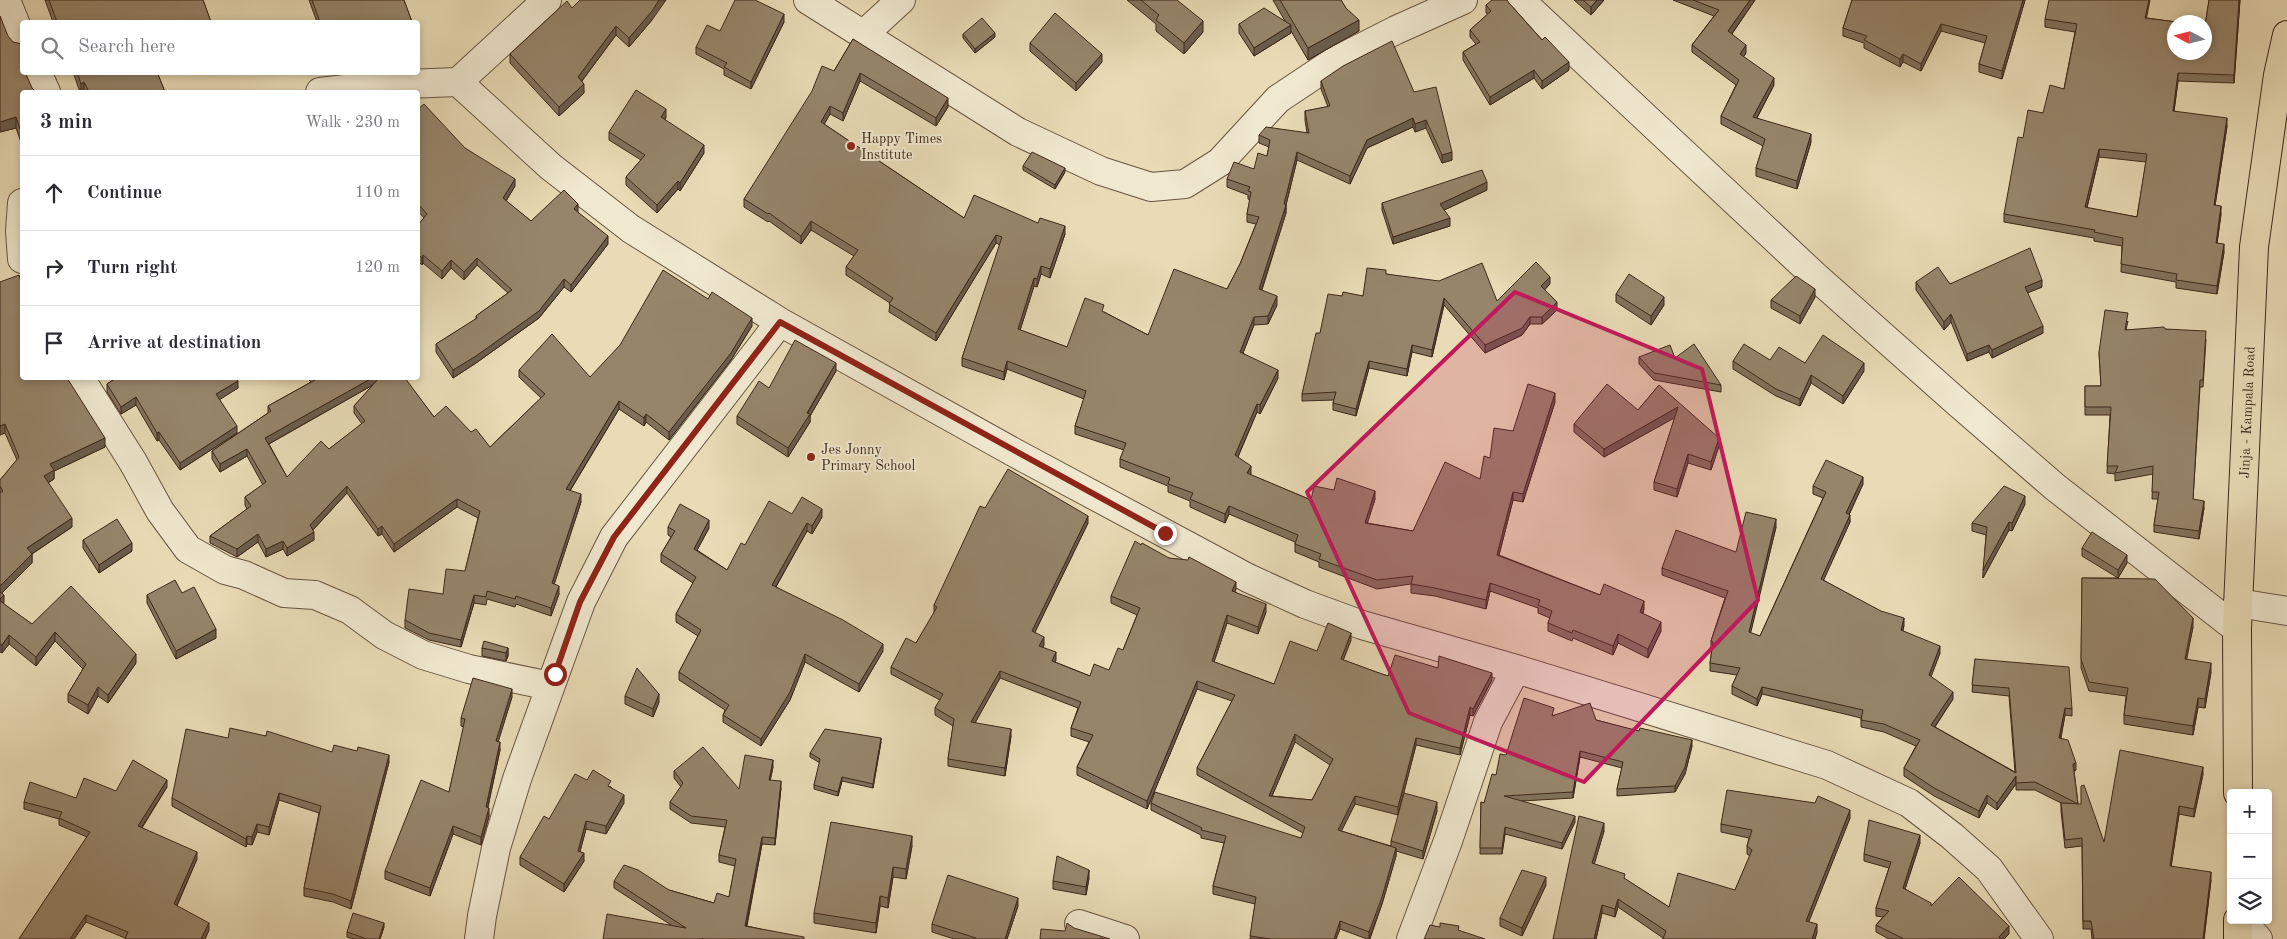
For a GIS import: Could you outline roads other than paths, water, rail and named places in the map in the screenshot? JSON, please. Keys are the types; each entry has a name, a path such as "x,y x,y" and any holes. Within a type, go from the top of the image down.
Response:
{"highway":[{"name":"Jinja - Kampala Road","path":"2238,789 2238,616 2254,247 2278,76 2287,35"},
{"path":"2238,939 2239,924"}],"street":[{"path":"6,0 20,35"},
{"path":"337,90 379,85 458,82 547,0"},
{"path":"808,0 1018,132 1101,172 1151,187 1186,184 1220,162 1278,99 1335,60 1463,0"},
{"path":"863,35 901,0"},
{"path":"1520,0 1793,256 2055,487 2238,616 2287,610"},
{"path":"38,75 45,90"},
{"path":"458,82 551,167 631,229 780,322 1015,453 1248,578 1305,604 1362,625 1516,669 1827,765 1909,803 1952,836 1989,869 2039,939"},
{"path":"0,216 20,204"},
{"path":"479,939 496,848 517,779 580,602 614,537 780,322"},
{"path":"81,380 133,462 160,511 188,549 225,570 244,574 284,593 316,595 350,610 384,635 423,655 469,669 550,686"},
{"path":"1411,939 1448,841 1488,722 1516,669"},
{"path":"1080,924 1125,939"},
{"path":"2243,924 2258,939"}],"place":[{"name":"Happy Times Institute","path":"851,146"},
{"name":"Jes Jonny Primary School","path":"811,457"}]}
